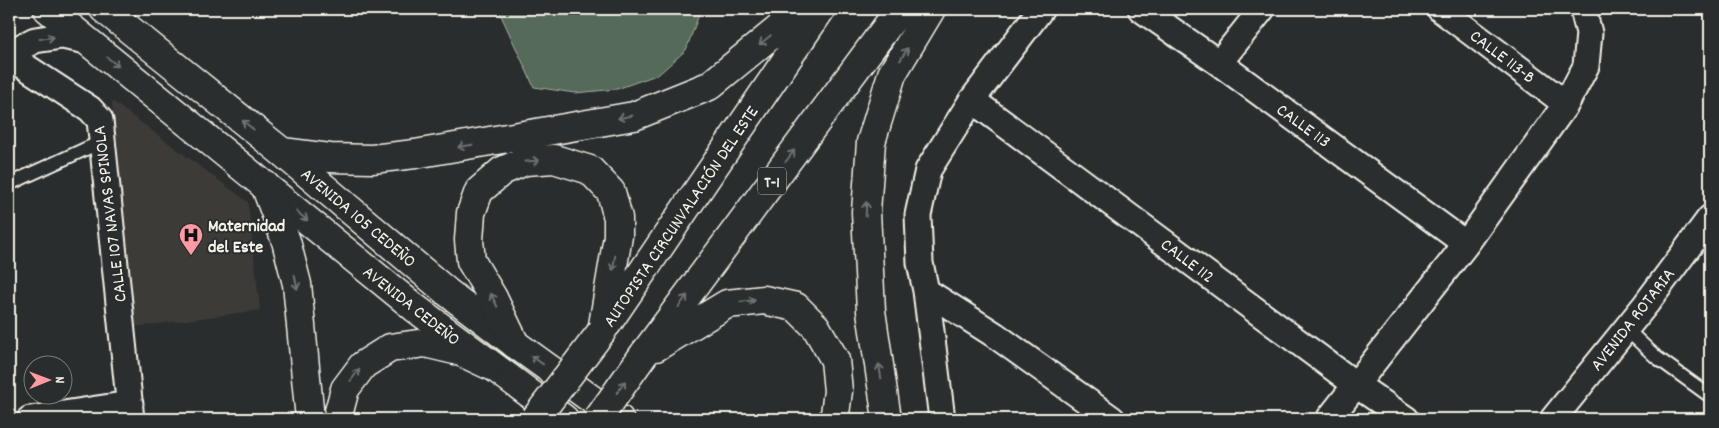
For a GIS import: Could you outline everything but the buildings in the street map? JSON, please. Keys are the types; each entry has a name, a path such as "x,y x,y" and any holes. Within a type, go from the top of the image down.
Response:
{"main road":[{"path":"48,9 265,185 286,240 297,284 310,419"},
{"name":"AVENIDA 105 CEDEÑO","path":"104,9 282,152 447,292 619,419"},
{"path":"282,152 330,158 372,159 414,154 634,116 709,86 803,9"},
{"name":"AUTOPISTA CIRCUNVALACIÓN DEL ESTE","path":"535,419 602,331 821,9"},
{"name":"T-1","path":"598,419 644,354 900,9"},
{"path":"888,419 870,302 866,212 871,142 892,74 931,9"},
{"path":"515,344 493,298 471,261 469,240 471,213 479,191 502,170 525,161 554,159 590,170 611,192 618,218 618,236 602,331"},
{"name":"AVENIDA CEDEÑO","path":"265,185 415,308 489,365 564,419"},
{"path":"644,354 727,304 764,300 796,307 816,327 835,360 838,391 835,414 832,419"},
{"path":"337,419 345,389 363,365 390,348 425,343 459,350 489,365"}],"street":[{"path":"942,419 926,291 920,263 918,215 928,170 972,100 1041,9"},
{"name":"CALLE 113","path":"1141,9 1219,63 1466,244"},
{"path":"1219,63 1262,9"},
{"name":"CALLE 113-B","path":"1440,9 1566,104"},
{"path":"1329,419 1466,244 1566,104 1586,66 1589,33 1582,9"},
{"path":"9,54 35,40 62,36 87,41"},
{"name":"CALLE 107 NAVAS SPINOLA","path":"9,54 90,109 100,120 130,412"},
{"name":"CALLE 112","path":"972,100 1355,384 1406,419"},
{"name":"AVENIDA ROTARIA","path":"1560,417 1710,218"},
{"path":"926,291 996,335 1112,419"},
{"path":"30,419 130,412"}],"lane":[{"path":"9,184 103,141"},
{"path":"1626,329 1656,357 1710,396"}],"shaded area":[{"name":"Maternidad del Este","path":"112,101 248,202 260,310 135,327"}],"green space":[{"path":"498,9 701,9 686,50 659,74 617,89 575,93 534,87"}],"place":[{"name":"Maternidad del Este","path":"191,256"}]}
